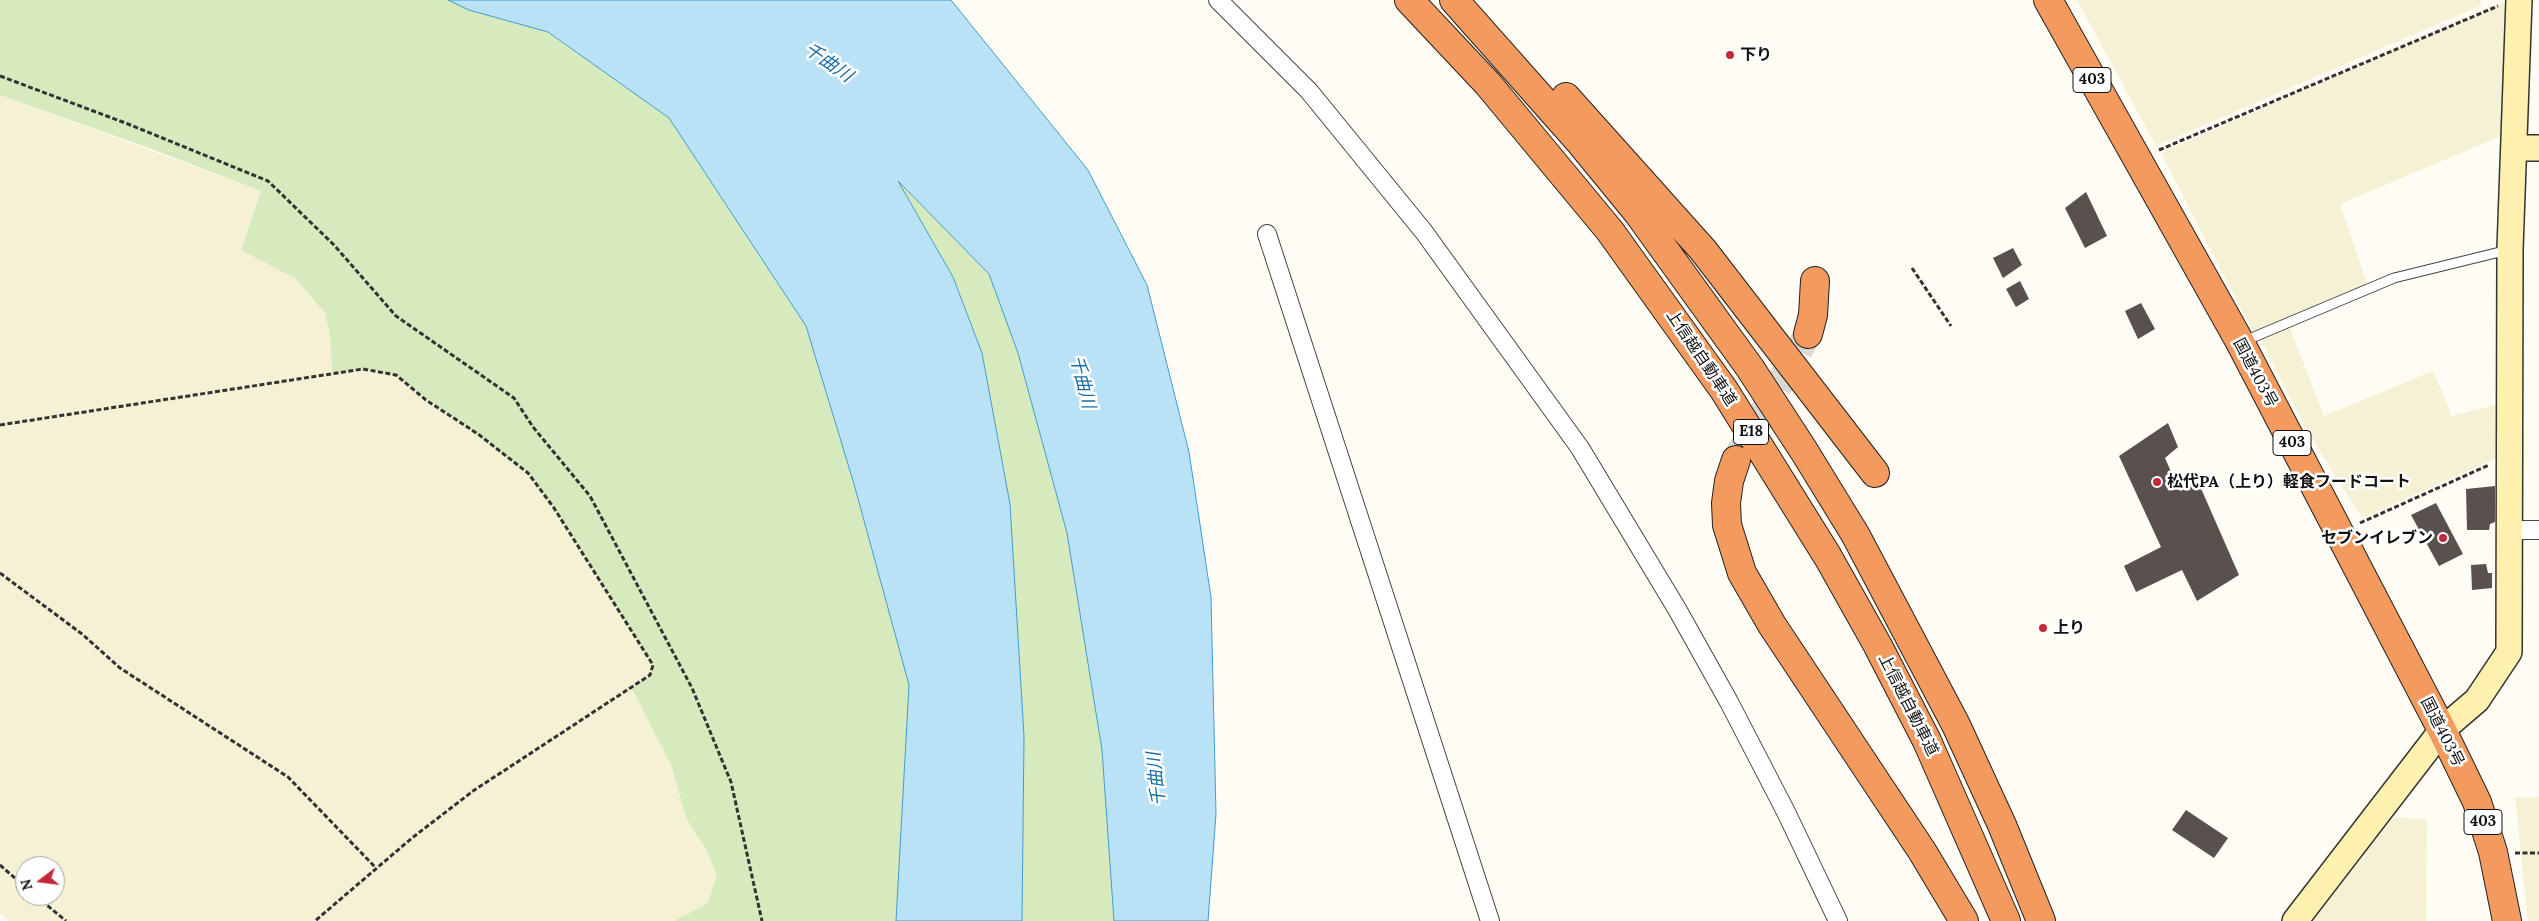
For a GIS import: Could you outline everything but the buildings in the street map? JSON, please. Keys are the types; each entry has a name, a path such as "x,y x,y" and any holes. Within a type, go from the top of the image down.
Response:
{"highway":[{"name":"上信越自動車道","path":"1409,0 1488,84 1610,231 1671,314 1756,440 1828,557 1927,741 1972,838 2006,921"},
{"name":"上信越自動車道","path":"1454,0 1542,97 1638,213 1700,297 1804,451 1860,543 1956,725 2002,825 2041,921"},
{"path":"1470,0 1630,166 1702,250 1874,473"},
{"name":"国道403号","path":"2048,0 2240,342 2442,730 2477,802 2493,852 2507,921"},
{"path":"1808,334 1813,315 1815,281"},
{"path":"1736,460 1728,481 1727,525 1742,573 1772,625 1922,851 1964,921"}],"street":[{"path":"1218,0 1309,91 1424,232 1580,448 1677,609 1724,693 1786,812 1838,921"},
{"path":"2295,921 2442,730 2477,700 2509,652 2510,249 2527,148 2510,2"},
{"path":"1267,234 1490,921"},
{"path":"2509,530 2539,530"}],"lane":[{"path":"2240,342 2394,278 2510,249"}],"path":[{"path":"2138,160 2510,2"},
{"path":"0,76 128,124 268,181 334,245 396,316 514,398 533,427 590,496 692,688 731,782 762,921"},
{"path":"1912,268 1951,326"},
{"path":"0,425 363,369 396,375 528,473 554,508 654,665 650,675 473,791 376,868 315,921"},
{"path":"2339,533 2498,460 2510,461"},
{"path":"0,573 82,634 120,668 288,778 376,868"},
{"path":"0,866 15,878"},
{"path":"48,906 66,921"}],"shaded area":[{"path":"2077,0 2480,0 2482,5 2156,146"},
{"path":"2507,1 2506,134 2340,204 2367,284 2253,332 2161,153"},
{"path":"0,95 261,191 241,250 296,279 325,313 330,335 332,373 363,369 396,375 528,473 554,508 653,665 650,675 631,687 671,765 686,818 707,851 718,876 708,903 674,921 9,921 0,914"},
{"path":"2290,328 2324,416 2433,371 2452,416 2502,403 2501,456 2362,518 2304,426 2261,339"},
{"path":"2539,797 2539,921 2528,921 2515,798"},
{"path":"2393,818 2427,820 2426,921 2313,921"}],"green space":[{"path":"0,0 448,0 469,10 548,32 669,118 806,326 854,484 909,685 896,921 674,921 708,903 717,876 707,851 686,818 671,765 631,687 650,675 653,665 554,508 528,473 396,375 363,369 332,373 330,335 325,313 296,279 241,250 261,191 154,150 0,95"},
{"path":"897,179 989,274 1018,353 1067,533 1102,750 1114,921 1022,921 1024,736 1010,504 982,353 953,277"}],"water":[{"name":"千曲川","path":"448,0 951,0 1088,170 1147,285 1189,452 1211,597 1216,814 1208,921 1114,921 1102,750 1067,533 1018,353 989,274 898,181 953,277 982,353 1010,504 1024,736 1022,921 896,921 909,685 854,484 806,326 669,118 548,32 469,10"}],"tunnel":[{"path":"1736,460 1808,334"}],"place":[{"name":"下り","path":"1730,55"},
{"name":"松代PA（上り）軽食フードコート","path":"2157,482"},
{"name":"セブンイレブン","path":"2443,538"},
{"name":"上り","path":"2043,628"}]}
